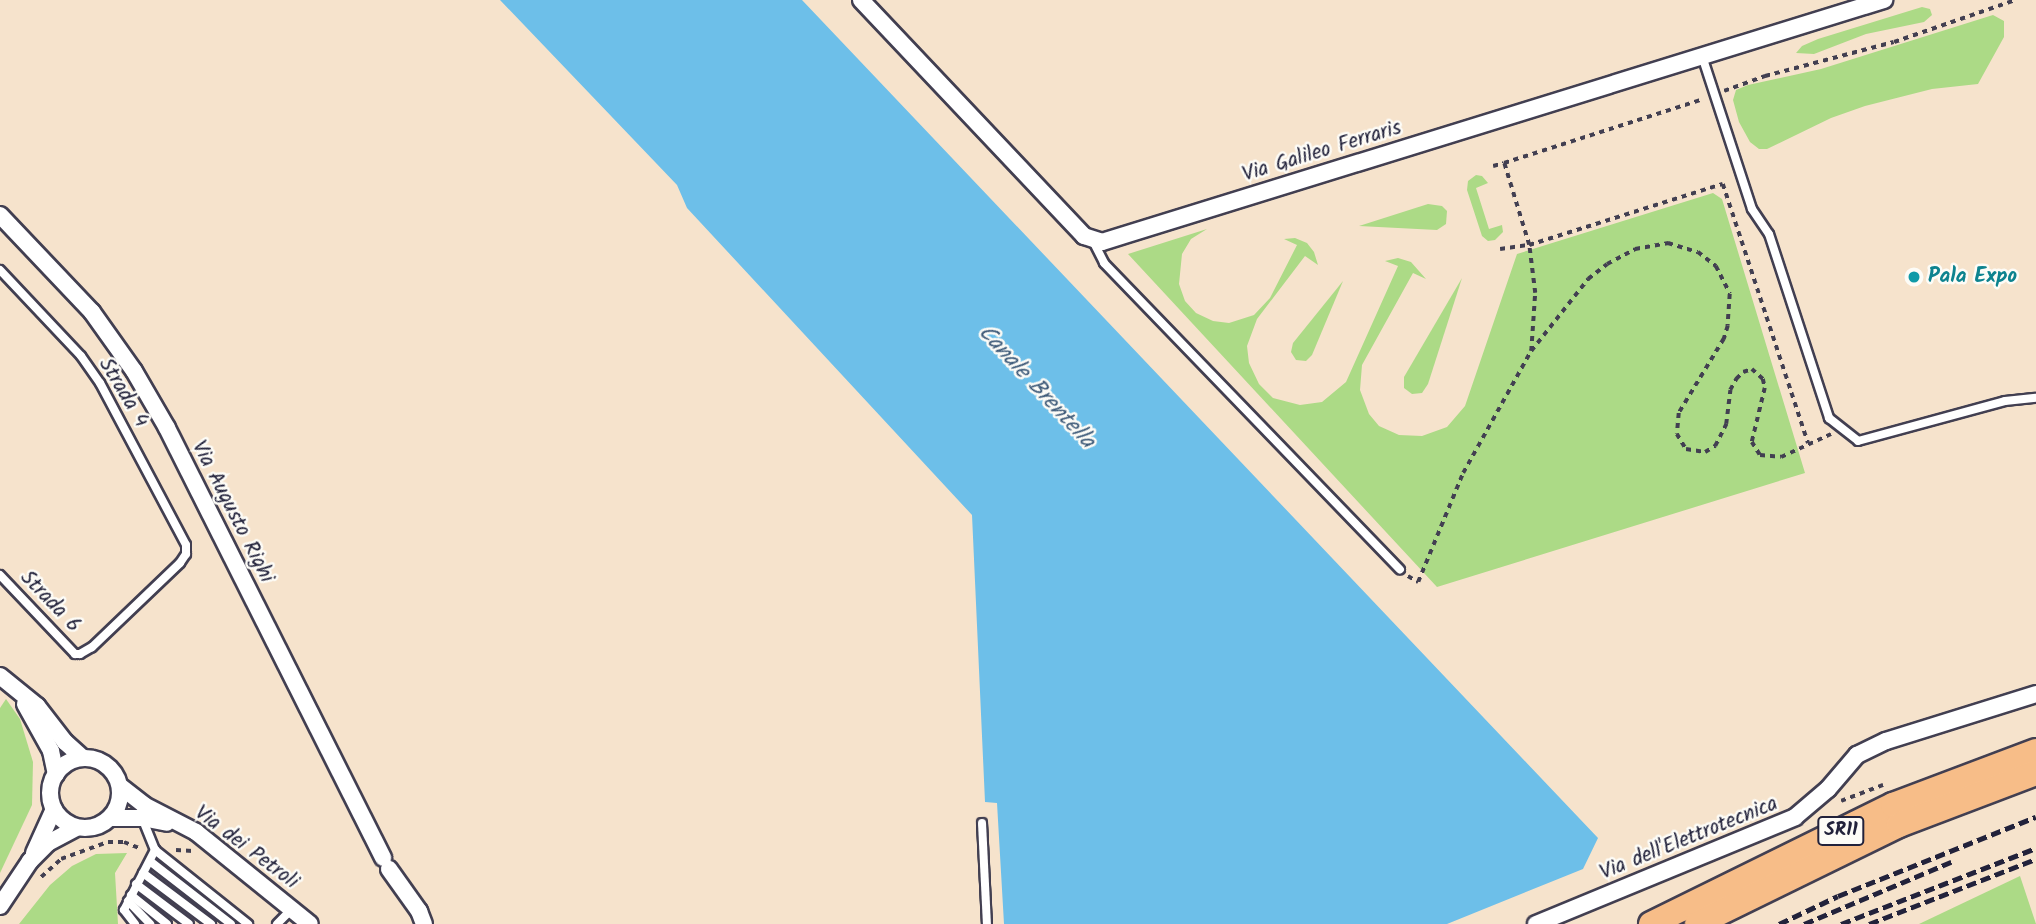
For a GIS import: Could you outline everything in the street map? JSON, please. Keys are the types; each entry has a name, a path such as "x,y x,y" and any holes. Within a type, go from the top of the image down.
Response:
{"highway":[{"name":"SR11","path":"1651,924 1893,805 2036,751"},
{"name":"SR11","path":"1696,924 1899,825 2036,773"}],"street":[{"path":"861,0 1084,236 1093,241"},
{"name":"Via Galileo Ferraris","path":"1093,241 1115,239 1884,0"},
{"name":"Via Augusto Righi","path":"0,215 92,312 134,371 167,428 386,863 419,911 424,924"},
{"path":"0,676 37,706 65,742 83,758 103,762 117,777 121,798 111,818 95,828 76,828 67,824 54,809 50,791 56,774 63,766 83,758"},
{"path":"0,676 15,690 41,729 51,751 56,774"},
{"name":"Via dell'Elettrotecnica","path":"1536,924 1795,817 1828,789 1857,755 1886,741 2036,694"},
{"name":"Via dei Petroli","path":"120,786 144,805 196,832 310,924"},
{"path":"0,906 30,861 54,809"},
{"path":"111,818 142,818 196,832"},
{"path":"30,861 48,843 76,828"}],"lane":[{"path":"1703,56 1752,209 1769,234 1829,418 1858,441 2005,401 2036,398"},
{"path":"1093,241 1104,263 1400,570"},
{"name":"Strada 4","path":"0,270 81,356 113,404 186,545 186,554 180,563 92,647 75,654"},
{"name":"Strada 6","path":"0,575 75,654"},
{"path":"142,818 155,850 248,924"},
{"path":"982,823 987,924"},
{"path":"127,924 124,910 155,850"},
{"path":"151,862 230,924"},
{"path":"143,873 211,924"},
{"path":"136,884 189,924"},
{"path":"130,898 150,924"},
{"path":"130,898 167,924"},
{"path":"277,924 292,909"},
{"path":"124,910 135,924"}],"path":[{"path":"1493,166 1504,163"},
{"path":"1500,249 1529,245 1723,184 1808,443"},
{"path":"1422,570 1463,473 1531,351 1571,297 1607,264 1646,246 1668,243 1688,248 1716,266 1730,294 1728,326 1717,356 1679,413 1677,434 1681,442 1695,453 1705,452 1715,446 1726,424 1730,390 1735,379 1752,369 1763,379 1765,388 1752,432 1755,450 1769,458 1781,457 1842,429"},
{"path":"1529,245 1535,293 1531,351"}],"green space":[{"path":"1922,7 1930,9 1932,15 1924,22 1866,34 1814,54 1796,53 1802,46 1818,39"},
{"path":"1993,15 2004,21 2004,37 1978,84 1932,89 1865,106 1831,118 1767,149 1759,149 1750,142 1739,122 1733,100 1736,90 1821,69"},
{"path":"1476,175 1482,176 1488,183 1476,188 1489,229 1502,225 1503,232 1495,240 1488,241 1482,236 1467,190 1468,181"},
{"path":"1713,193 1722,199 1805,473 1437,587 1128,254 1207,229 1191,239 1182,254 1179,284 1185,301 1196,313 1213,321 1229,323 1254,315 1270,298 1297,245 1284,239 1295,238 1307,243 1314,252 1318,265 1305,256 1257,319 1247,346 1249,363 1259,384 1273,398 1300,405 1322,402 1346,382 1398,266 1385,261 1398,258 1411,262 1426,279 1413,273 1362,365 1360,390 1369,414 1379,426 1399,435 1422,436 1447,427 1465,406 1517,254"},
{"path":"1428,204 1442,206 1447,211 1446,224 1437,230 1359,226"},
{"path":"1462,278 1428,384 1422,393 1412,394 1404,388 1404,377"},
{"path":"1343,281 1312,355 1306,361 1296,360 1291,352 1293,343"},
{"path":"6,699 20,719 33,762 32,805 0,873 0,708"},
{"path":"127,853 115,873 118,924 19,924 50,885 72,866 96,854"},
{"path":"2020,876 2036,924 1919,924"}],"water":[{"name":"Canale Brentella","path":"500,0 802,0 1598,838 1583,869 1447,924 1004,924 997,803 985,802 972,515 687,208 677,185"}],"railway":[{"path":"1779,924 1838,896 2036,817"},
{"path":"1841,924 2036,848"},
{"path":"1869,924 2036,859"},
{"path":"1804,924 1951,862"}],"place":[{"name":"Pala Expo","path":"1914,277"}]}
